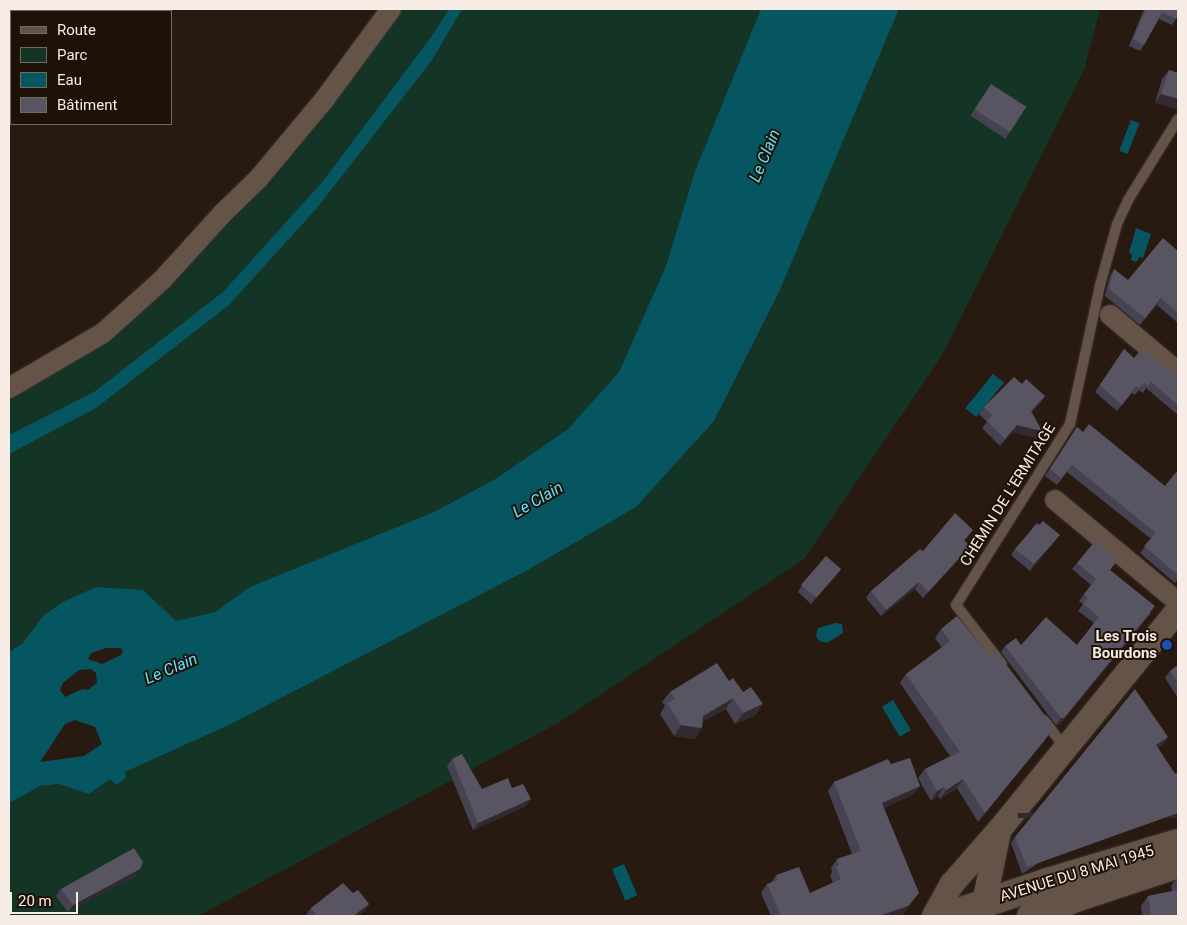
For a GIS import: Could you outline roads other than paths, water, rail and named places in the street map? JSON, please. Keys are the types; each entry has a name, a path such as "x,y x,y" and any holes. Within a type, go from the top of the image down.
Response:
{"main road":[{"name":"AVENUE DU 8 MAI 1945","path":"947,916 978,910 1178,843"},
{"name":"AVENUE DU 8 MAI 1945","path":"1031,916 1078,907 1178,864"}],"street":[{"path":"9,388 103,333 162,280 222,214 259,178 324,100 391,9"},
{"path":"1110,315 1178,372"},
{"path":"1055,500 1178,602"},
{"path":"934,916 952,884 1066,749 1178,610"},
{"path":"978,910 1000,829"}],"lane":[{"name":"CHEMIN DE L'ERMITAGE","path":"1008,673 956,604 1070,424 1100,285 1117,224 1128,200 1178,119"},
{"path":"1037,711 1066,749"}],"water":[{"path":"449,9 462,9 432,60 317,208 229,305 96,408 9,454 9,435 94,392 223,292 323,181 434,33"},
{"name":"Le Clain","path":"761,9 899,9 779,292 714,421 636,507 526,571 231,724 125,772 126,778 116,785 110,779 89,794 59,784 40,786 9,803 9,652 23,643 43,616 61,603 96,587 143,590 176,621 215,612 250,587 434,512 497,478 568,429 619,372 666,266 695,171","holes":["106,648 121,648 123,651 121,655 102,664 88,659 91,653","91,669 96,673 97,683 88,690 82,689 65,697 60,690 63,683 79,670","75,720 95,727 102,744 84,756 40,762 65,724"]},
{"path":"1131,120 1139,123 1128,154 1119,151"},
{"path":"1136,228 1151,234 1143,258 1140,257 1136,262 1131,260 1132,254 1129,253"},
{"path":"993,374 1004,383 976,417 965,408"},
{"path":"836,623 842,624 843,633 827,643 819,641 816,636 818,628"},
{"path":"893,700 911,730 900,737 882,707"},
{"path":"624,864 637,895 625,900 612,869"}],"place":[{"name":"Les Trois Bourdons","path":"1167,645"}]}
